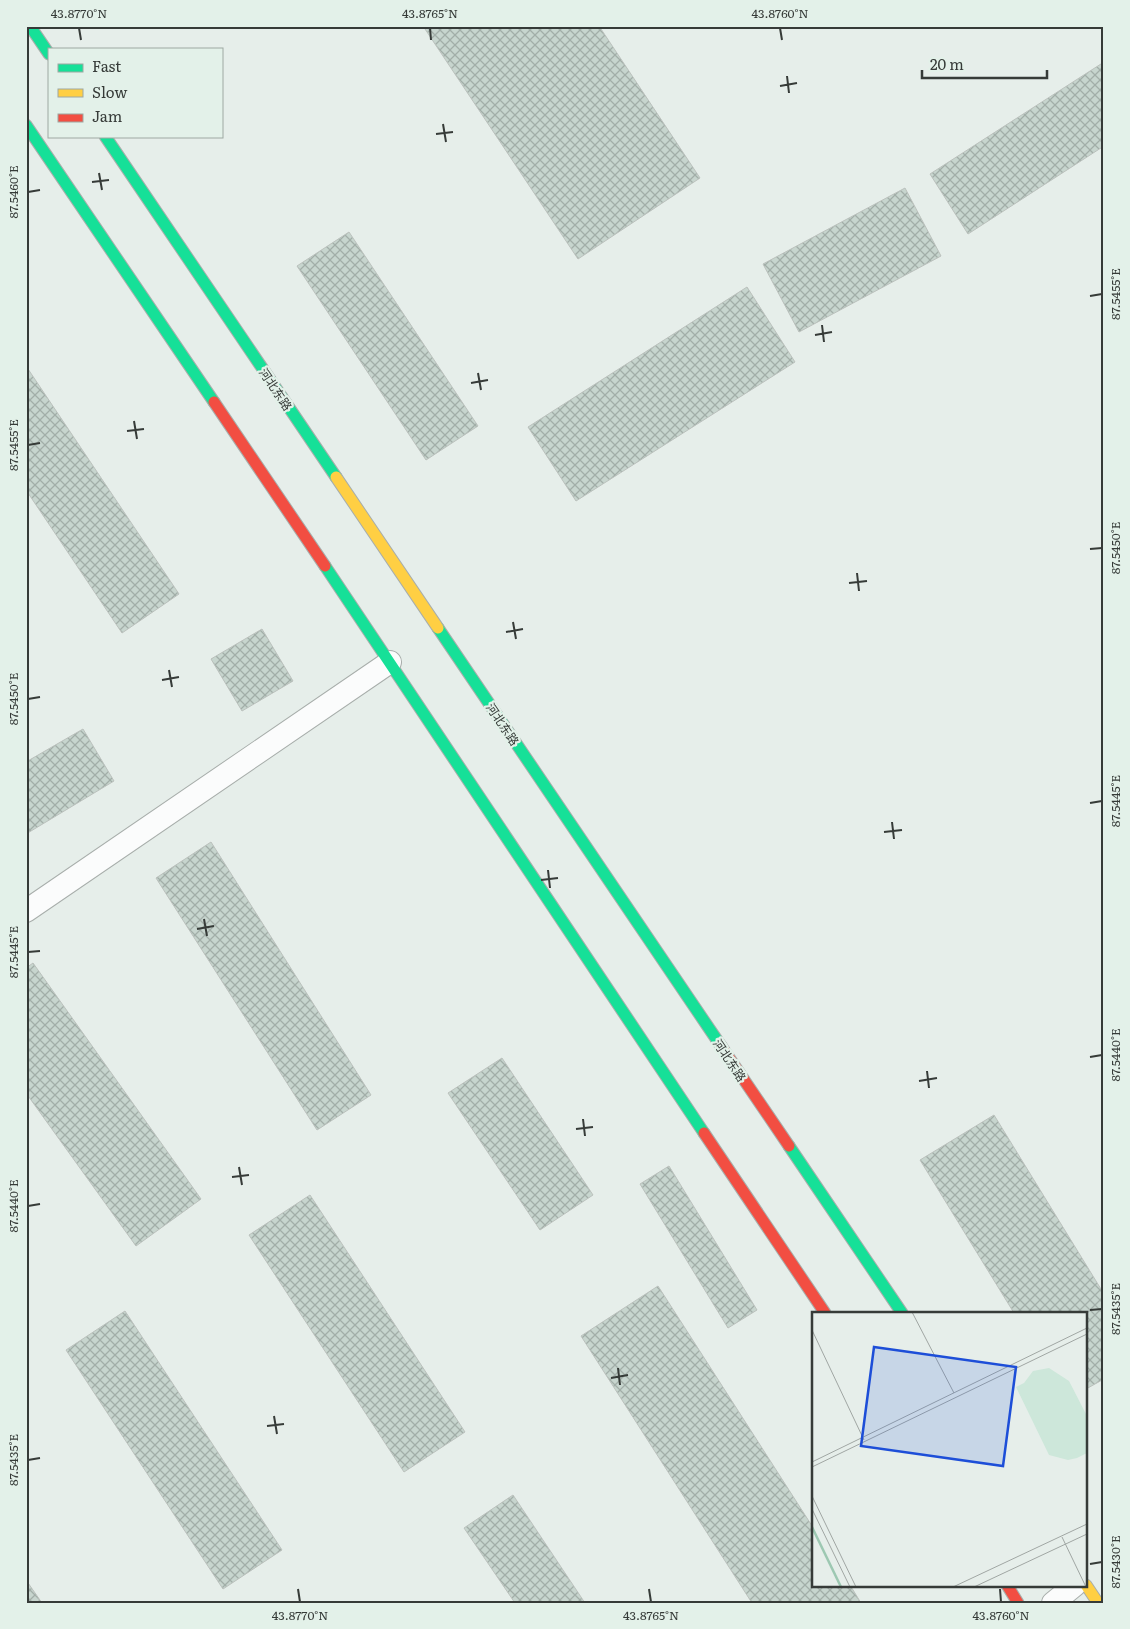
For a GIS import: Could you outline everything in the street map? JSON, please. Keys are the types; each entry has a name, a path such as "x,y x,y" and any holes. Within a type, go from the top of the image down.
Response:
{"main road":[{"path":"30,26 48,53"},
{"path":"26,126 390,662 824,1312"},
{"name":"河北东路","path":"106,138 901,1312"},
{"path":"1008,1586 1018,1603"},
{"path":"1087,1586 1098,1603"}],"lane":[{"path":"26,911 390,662"},
{"path":"1053,1603 1074,1586"}],"building":[{"path":"423,26 599,26 700,178 578,259"},
{"path":"1104,62 1104,146 968,234 930,174"},
{"path":"905,188 941,256 799,332 763,264"},
{"path":"349,232 478,426 426,460 297,266"},
{"path":"747,287 795,362 576,501 528,427"},
{"path":"26,366 179,594 122,633 26,490"},
{"path":"262,629 293,681 242,711 211,659"},
{"path":"83,729 114,781 26,834 26,762"},
{"path":"211,842 371,1095 317,1130 156,878"},
{"path":"33,963 201,1199 136,1246 26,1093 26,968"},
{"path":"502,1058 593,1195 540,1230 448,1093"},
{"path":"994,1115 1104,1294 1104,1379 1088,1388 1088,1312 1013,1312 920,1160"},
{"path":"669,1166 757,1310 728,1328 640,1184"},
{"path":"310,1195 465,1432 404,1472 249,1235"},
{"path":"658,1286 812,1526 812,1586 851,1586 861,1603 752,1603 581,1336"},
{"path":"125,1311 282,1550 223,1589 66,1350"},
{"path":"513,1495 585,1603 515,1603 464,1528"},
{"path":"26,1580 42,1603 26,1603"}],"traffic: fast":[{"path":"30,26 48,53"},
{"path":"26,125 214,402"},
{"path":"106,138 336,477"},
{"path":"325,566 704,1133"},
{"path":"438,628 721,1046"},
{"path":"789,1146 901,1312"}],"traffic: slow":[{"path":"336,477 438,628"},
{"path":"1087,1586 1098,1603"}],"traffic: jam":[{"path":"214,402 325,566"},
{"path":"721,1046 789,1146"},
{"path":"704,1133 824,1312"},
{"path":"1008,1586 1018,1603"}]}
